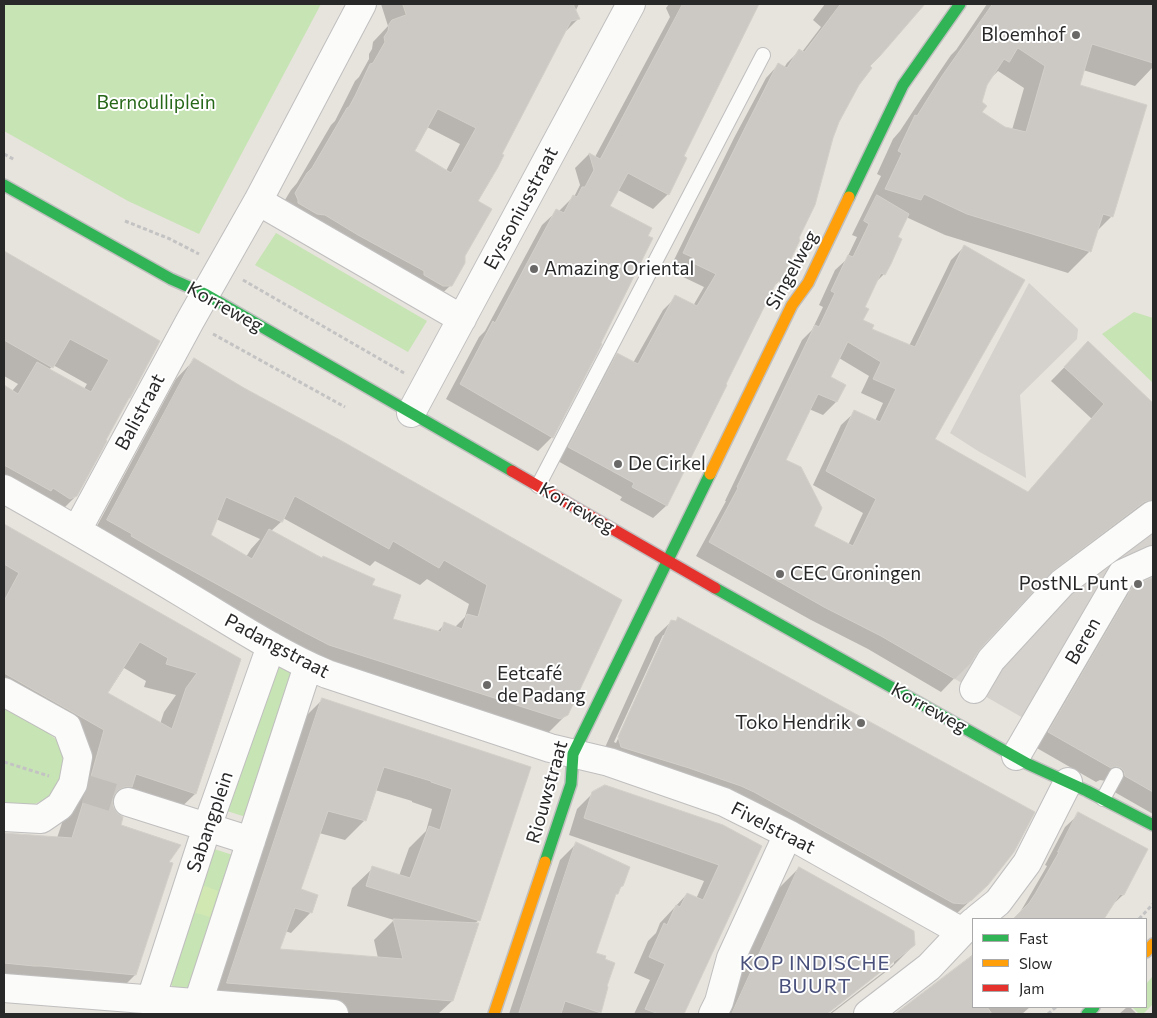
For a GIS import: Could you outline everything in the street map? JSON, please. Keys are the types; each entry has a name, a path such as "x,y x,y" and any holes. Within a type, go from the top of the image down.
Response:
{"street":[{"path":"205,294 258,201 362,4"},
{"name":"Eyssoniusstraat","path":"411,413 631,4"},
{"name":"Singelweg","path":"668,560 792,305 808,283 903,85 960,4"},
{"name":"Korreweg","path":"4,185 171,279 205,294 668,560 1025,739 1028,764 1103,798 1153,824"},
{"path":"258,201 462,319"},
{"name":"Balistraat","path":"77,530 205,294"},
{"name":"Padangstraat","path":"4,489 308,666 326,674 531,742 573,754"},
{"path":"974,689 991,660 1062,583 1066,574 1153,515"},
{"name":"Riouwstraat","path":"494,1014 571,784 573,754 668,560"},
{"name":"Beren","path":"1025,739 1122,574 1153,560"},
{"path":"1066,574 1108,597"},
{"name":"Sabangplein","path":"151,999 207,827 271,646"},
{"path":"198,1003 308,666"},
{"path":"4,692 67,727 78,757 80,787 60,806 41,819 4,816"},
{"name":"Fivelstraat","path":"573,754 609,762 724,802 970,924"},
{"path":"978,918 998,902 1027,863 1068,782"},
{"path":"128,802 251,841"},
{"path":"713,1014 719,1002 731,958 788,834"},
{"path":"868,1014 929,967 970,924"},
{"path":"4,988 334,1014"}],"lane":[{"path":"538,486 762,55"},
{"path":"1103,798 1116,775"}],"path":[{"path":"4,762 80,787"},
{"path":"1140,918 1153,904"}],"green space":[{"name":"Bernoulliplein","path":"4,4 321,4 199,234 128,201 4,131"},
{"path":"276,233 427,321 408,352 255,265"},
{"path":"1134,312 1153,318 1153,383 1102,334"},
{"path":"274,664 293,670 252,819 221,809"},
{"path":"4,705 26,717 64,745 66,761 56,795 25,808 4,806"},
{"path":"208,847 239,857 191,988 173,987 167,979"},
{"path":"202,885 218,891 210,917 193,912"},
{"path":"1153,976 1153,1004 1143,1014 1139,1014 1133,1008 1147,1008 1147,983"}],"shaded area":[{"path":"1029,283 1078,329 1077,339 1020,395 1026,478 950,433"},
{"path":"1153,501 1153,572 1134,577 1046,731 955,679 1068,564"}],"building":[{"path":"403,4 573,4 580,19 571,21 502,154 504,155 498,167 478,201 492,209 465,256 465,263 452,286 443,286 424,275 424,271 325,215 317,214 298,203 295,193 349,107 370,64 373,63 385,42 384,37 388,31 389,24 392,20 406,15","holes":["438,109 476,128 451,173 415,151"]},
{"path":"683,4 759,4 684,156 687,158 669,195 628,173 610,206 652,228 648,236 653,238 602,344 553,438 460,384 556,209 564,213 573,195 577,197 582,187 585,187 594,170 589,153 600,159"},
{"path":"841,4 925,4 870,66 872,68 859,85 839,122 815,205 799,238 800,240 780,282 777,281 667,506 632,487 634,483 568,447 617,353 638,364 675,295 697,306 716,274 691,262 694,258 683,253 690,238 778,63 787,68 799,49 804,52"},
{"path":"993,4 1153,4 1153,63 1092,44 1080,85 1147,105 1113,217 1103,214 1091,252 967,214 924,194 921,200 885,189 902,153 898,151 915,115 917,116 942,76","holes":["1018,48 1045,66 1026,132 1005,127 982,112 987,106 982,102 987,85 1004,59 1009,62"]},
{"path":"877,195 909,214 898,237 902,239 885,275 881,273 865,307 869,309 863,320 874,325 872,329 915,347 964,245 1025,280 935,439 1028,492 1104,404 1064,367 1088,341 1153,403 1153,500 1144,502 1053,571 980,649 971,663 955,679 881,636 824,607 709,542 738,488 815,325 819,327 835,293 831,291 848,255 853,257 869,224 864,221","holes":["848,342 881,362 873,379 896,389 880,422 854,410 826,471 876,499 853,546 814,526 822,508 801,467 786,460 818,394 837,402 846,385 831,377"]},
{"path":"4,251 160,341 77,496 70,499 53,488 51,491 4,465 4,385 18,394 37,362 91,392 109,360 70,339 53,368 4,340"},
{"path":"194,358 244,388 340,440 622,600 568,715 560,719 329,645 162,554 107,520","holes":["295,496 389,549 393,541 439,568 444,560 487,585 478,617 467,614 462,629 444,622 441,632 393,619 401,595 372,585 375,579 323,556 322,558 269,529 252,559 211,535 226,497 282,522"]},
{"path":"4,524 241,659 196,794 136,774 132,787 118,790 113,797 113,806 117,813 123,817 121,825 181,845 169,862 173,863 136,975 4,963 4,833 72,838 104,730 4,673 4,601 19,573 4,564","holes":["140,642 168,658 166,664 197,673 186,688 172,729 108,693"]},
{"path":"1153,577 1153,792 1125,776 1121,768 1115,766 1111,768 1048,732 1133,586"},
{"path":"678,617 1035,812 1014,852 988,885 972,900 964,904 953,903 754,792 689,768 621,747 618,737 671,620 676,621"},
{"path":"322,698 531,767 480,921 366,886 372,866 410,878 429,826 440,830 452,789 384,767 366,821 328,811 301,889 318,895 312,913 295,908 280,949 403,959 393,919 479,923 453,1001 227,983"},
{"path":"605,785 723,825 762,846 684,1014 659,1014 645,1009 665,964 649,957 664,923 667,925 676,905 680,907 687,893 703,900 719,865 584,818 592,792"},
{"path":"1078,812 1148,849 1124,895 1120,894 1105,918 1014,918 1035,894"},
{"path":"576,842 630,867 623,886 621,886 618,894 616,894 596,953 606,956 605,959 615,963 607,986 601,1013 565,1001 561,1014 519,1014"},
{"path":"799,867 914,931 915,945 827,1014 732,1014"},
{"path":"972,956 972,1008 988,1008 992,1014 895,1014"}],"tunnel":[{"path":"86,789 128,802"}],"traffic: fast":[{"path":"849,197 903,85 960,4"},
{"path":"4,185 171,279 205,294 512,471"},
{"path":"545,862 571,784 573,754 710,474"},
{"path":"715,588 1028,764 1087,791 1153,825"},
{"path":"1087,1014 1093,1008"}],"traffic: slow":[{"path":"710,474 792,305 808,283 849,197"},
{"path":"494,1014 545,862"},
{"path":"1147,951 1153,944"}],"traffic: jam":[{"path":"512,471 715,588"}],"place":[{"name":"Bloemhof","path":"1076,35"},
{"name":"Amazing Oriental","path":"534,269"},
{"name":"De Cirkel","path":"618,464"},
{"name":"CEC Groningen","path":"780,574"},
{"name":"PostNL Punt","path":"1138,584"},
{"name":"Eetcafé de Padang","path":"487,685"},
{"name":"Toko Hendrik","path":"861,723"}],"district":[{"name":"KOP INDISCHE BUURT","path":"815,974"}]}
